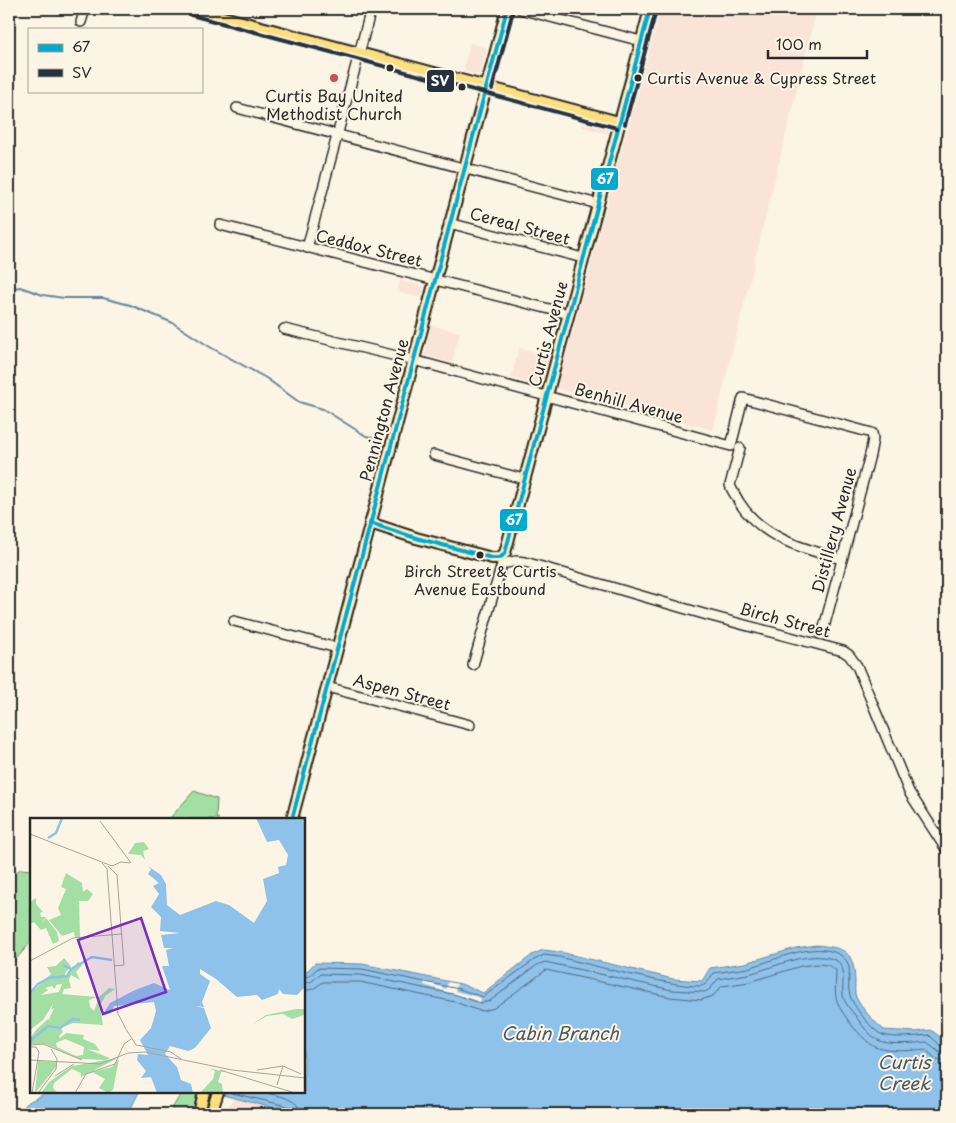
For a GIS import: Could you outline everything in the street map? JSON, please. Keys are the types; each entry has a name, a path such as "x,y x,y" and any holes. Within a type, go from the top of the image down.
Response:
{"main road":[{"path":"193,9 230,13 359,53 619,122"},
{"name":"Pennington Avenue","path":"292,818 507,9"},
{"name":"Curtis Avenue","path":"501,561 506,549 650,9"},
{"path":"392,530 378,524 376,519 396,424"},
{"name":"Birch Street","path":"370,523 501,561"},
{"path":"199,1114 204,1094"},
{"path":"212,1114 217,1096"}],"street":[{"path":"81,22 85,9"},
{"path":"307,248 371,9"},
{"path":"520,9 641,41"},
{"path":"237,108 598,204"},
{"name":"Cereal Street","path":"450,223 583,258"},
{"name":"Ceddox Street","path":"220,225 569,314"},
{"name":"Benhill Avenue","path":"284,329 413,360 731,446 744,398 872,433"},
{"name":"Distillery Avenue","path":"822,635 870,455 873,439 872,433"},
{"path":"740,448 730,484 743,508 757,524 785,542 842,559"},
{"path":"434,454 524,479"},
{"name":"Curtis Avenue","path":"473,665 501,561"},
{"name":"Birch Street","path":"501,561 525,562 707,615 843,651 849,655 857,666 909,792 946,849"},
{"path":"234,621 337,648"},
{"name":"Aspen Street","path":"327,687 470,725"}],"shaded area":[{"path":"659,9 817,9 713,430 557,389"},
{"path":"470,43 487,48 480,76 463,71"},
{"path":"583,122 609,129 608,134 582,127"},
{"path":"400,280 424,286 421,298 397,292"},
{"path":"431,325 460,332 452,363 424,355"},
{"path":"519,348 550,356 542,387 511,378"},
{"path":"233,1099 261,1104 326,1114 224,1114"}],"green space":[{"path":"194,791 217,799 218,818 170,818"},
{"path":"21,869 30,870 30,943 9,967 9,876"},
{"path":"181,1093 199,1093 194,1114 172,1114 173,1107"}],"water":[{"name":"Cabin Branch","path":"816,945 834,948 846,953 853,963 856,997 865,1011 884,1030 915,1032 931,1030 944,1040 947,1049 947,1114 297,1114 215,1093 305,1093 305,973 315,963 362,964 461,984 483,993 532,955 543,950 560,952 673,979 702,981 710,968 745,963 796,948"},
{"path":"44,1093 138,1093 128,1114 21,1114 25,1104"}],"pier":[{"path":"425,981 446,989 448,982 457,984 455,991 481,998 480,1002 424,985"}],"waterway":[{"path":"9,289 20,287 43,295 64,298 103,298 130,305 173,323 210,347 266,378 299,402 323,409 366,436 378,439"}],"transit line":[{"name":"67","path":"292,818 507,9"},
{"name":"67","path":"370,523 416,538 492,558 500,558 505,553 650,9"},
{"name":"SV","path":"492,89 513,11"},
{"name":"SV","path":"625,124 656,11"},
{"name":"SV","path":"191,15 617,128"}],"place":[{"name":"Curtis Bay United Methodist Church","path":"334,78"},
{"name":"Curtis Avenue & Cypress Street","path":"638,78"},
{"name":"Birch Street & Curtis Avenue Eastbound","path":"480,555"}],"water label":[{"name":"Curtis Creek","path":"904,1073"}]}
